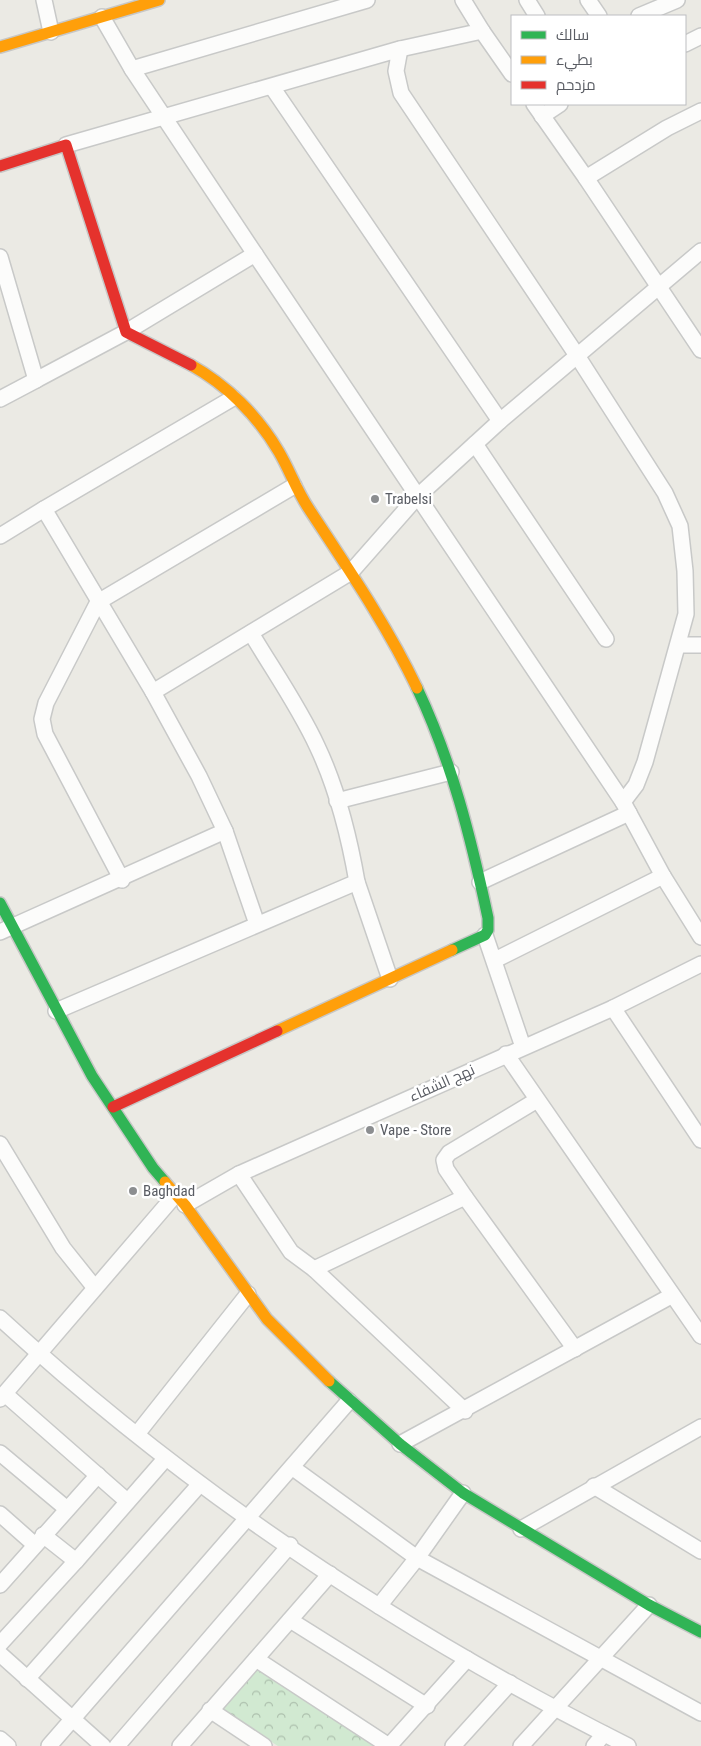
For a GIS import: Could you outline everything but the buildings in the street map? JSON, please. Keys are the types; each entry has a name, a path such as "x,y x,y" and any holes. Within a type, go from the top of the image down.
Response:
{"street":[{"path":"44,0 51,32"},
{"path":"0,48 159,0"},
{"path":"132,68 367,0"},
{"path":"463,0 511,73"},
{"path":"527,0 536,15"},
{"path":"588,0 598,15"},
{"path":"640,15 652,4 677,0"},
{"path":"102,17 132,68 626,807 663,876 701,938"},
{"path":"0,166 66,145 167,118 400,49 482,31"},
{"path":"686,44 701,36"},
{"path":"400,49 396,71 401,93 576,354 665,493 680,526 685,571 686,614 645,762 626,807 480,882"},
{"path":"272,87 500,420"},
{"path":"556,105 538,110 586,178 701,350"},
{"path":"586,178 667,128 701,111"},
{"path":"66,145 126,332 187,363 216,381 255,418 280,453 294,486 350,572 418,689 443,747 451,772 488,918 488,930 485,935 113,1107"},
{"path":"153,692 350,572 417,497 500,420 576,354 701,251"},
{"path":"0,399 126,332 256,254"},
{"path":"0,257 36,380"},
{"path":"0,536 233,398"},
{"path":"475,444 606,639"},
{"path":"122,880 45,734 42,719 46,704 98,602 294,486"},
{"path":"44,509 153,692 199,776 226,832 257,924"},
{"path":"251,633 316,745 337,800 351,848 357,882 390,979"},
{"path":"678,645 701,645"},
{"path":"337,800 451,772"},
{"path":"7,930 226,832"},
{"path":"495,960 663,876"},
{"path":"56,1011 357,882"},
{"path":"0,903 7,930 56,1011 92,1076 152,1168 180,1199 268,1319 350,1401 400,1444 463,1492 648,1605 701,1632"},
{"path":"485,935 495,960 522,1047"},
{"name":"نهج الشفاء","path":"3,1397 96,1288 180,1199 613,1008 701,964"},
{"path":"613,1008 701,1140"},
{"path":"506,1054 671,1296 701,1336"},
{"path":"537,1100 449,1153 444,1160 446,1168 465,1196 575,1349"},
{"path":"0,1144 62,1248 96,1288"},
{"path":"239,1174 292,1252 314,1269 465,1411"},
{"path":"314,1269 465,1196"},
{"path":"136,1434 248,1294"},
{"path":"400,1444 465,1411 671,1296"},
{"path":"0,1318 40,1355 165,1458 247,1519 290,1545 379,1606 467,1659 554,1708 628,1746"},
{"path":"3,1397 128,1501"},
{"path":"49,1746 350,1401"},
{"path":"522,1529 594,1486 701,1427"},
{"path":"0,1453 67,1508"},
{"path":"0,1644 76,1561 165,1458"},
{"path":"292,1468 417,1558 701,1713"},
{"path":"0,1583 98,1475"},
{"path":"27,1679 200,1484"},
{"path":"594,1486 701,1550"},
{"path":"379,1606 417,1558 463,1492"},
{"path":"0,1514 39,1540 76,1561"},
{"path":"117,1746 290,1545"},
{"path":"180,1746 330,1574"},
{"path":"521,1746 648,1605"},
{"path":"290,1620 427,1706"},
{"path":"0,1654 103,1746"},
{"path":"256,1659 389,1746 427,1706 467,1659"},
{"path":"453,1746 510,1682"},
{"path":"210,1710 264,1746"},
{"path":"594,1746 604,1734"},
{"path":"0,1739 8,1746"}],"green space":[{"path":"255,1667 377,1746 278,1746 224,1712 223,1705"}],"traffic: fast":[{"path":"417,688 440,744 459,801 475,859 488,918 488,930 485,935 452,950"},
{"path":"0,903 92,1076 153,1168 165,1182"},
{"path":"329,1381 400,1444 463,1493 649,1605 701,1632"}],"traffic: slow":[{"path":"0,47 159,0"},
{"path":"191,365 217,382 241,402 271,439 305,502 380,619 417,688"},
{"path":"277,1031 452,950"},
{"path":"165,1182 185,1205 267,1319 329,1381"}],"traffic: jam":[{"path":"0,166 66,145 126,332 191,365"},
{"path":"113,1107 277,1031"}],"place":[{"name":"Trabelsi","path":"375,499"},
{"name":"Vape - Store","path":"370,1130"},
{"name":"Baghdad","path":"133,1191"}]}
